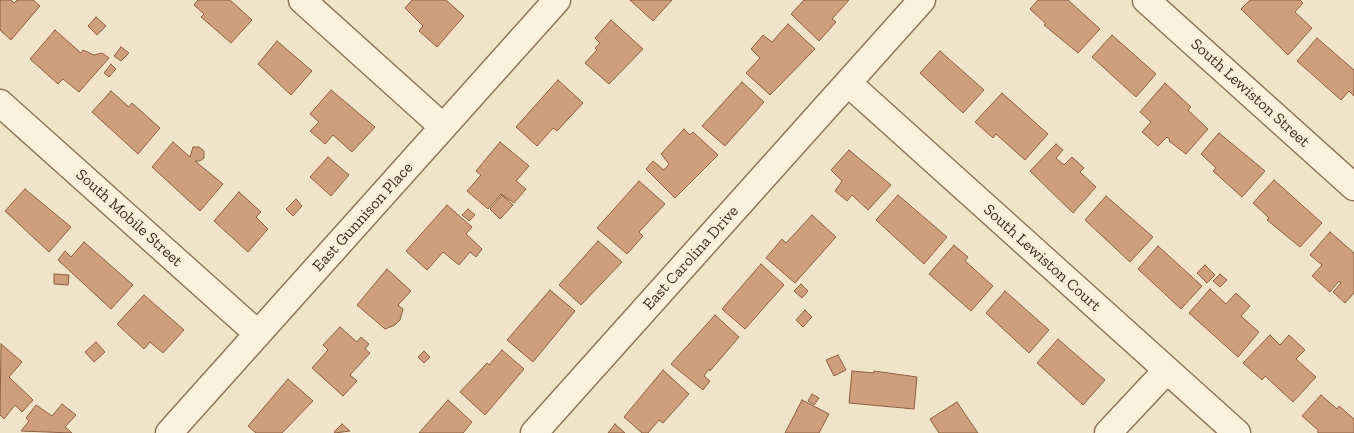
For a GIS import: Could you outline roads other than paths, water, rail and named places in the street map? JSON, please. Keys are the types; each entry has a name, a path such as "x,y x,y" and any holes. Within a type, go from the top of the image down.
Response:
{"street":[{"path":"302,0 443,127"},
{"name":"East Gunnison Place","path":"169,433 557,0"},
{"path":"848,84 922,0"},
{"name":"South Lewiston Street","path":"1146,0 1354,187"},
{"name":"South Lewiston Court","path":"848,84 1237,433"},
{"name":"East Carolina Drive","path":"534,433 848,84"},
{"name":"South Mobile Street","path":"0,103 258,334"},
{"path":"1108,433 1167,370"}]}
